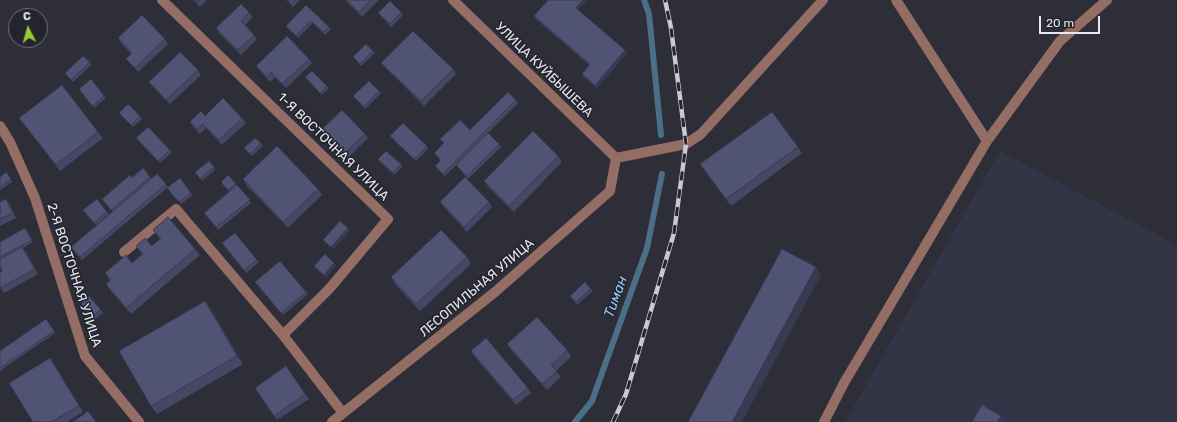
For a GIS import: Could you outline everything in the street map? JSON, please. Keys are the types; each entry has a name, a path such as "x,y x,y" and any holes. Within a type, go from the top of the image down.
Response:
{"street":[{"name":"1-Я ВОСТОЧНАЯ УЛИЦА","path":"162,0 388,219 330,288 283,335"},
{"name":"УЛИЦА КУЙБЫШЕВА","path":"453,0 616,158"},
{"path":"616,158 686,144 701,134 823,0"},
{"path":"896,0 987,141"},
{"path":"824,422 844,383 987,141 1060,41 1106,0"},
{"name":"2-Я ВОСТОЧНАЯ УЛИЦА","path":"0,126 10,142 35,198 85,356 138,422"},
{"name":"ЛЕСОПИЛЬНАЯ УЛИЦА","path":"332,422 495,292 610,191 616,158"},
{"path":"124,252 176,209 283,335 343,413"}],"shaded area":[{"path":"1000,151 1177,245 1177,422 845,422"}],"building":[{"path":"287,0 296,0 292,4"},
{"path":"347,0 371,0 359,12"},
{"path":"548,0 583,0 576,8 625,50 595,85 582,74 590,64 534,16"},
{"path":"390,1 401,12 390,24 378,13"},
{"path":"241,4 249,12 241,21 254,35 238,50 216,28"},
{"path":"306,5 329,27 323,32 311,21 296,36 286,26"},
{"path":"142,15 165,39 135,68 126,59 132,53 118,38"},
{"path":"413,31 453,69 421,101 381,63"},
{"path":"287,36 309,59 282,84 271,72 267,77 256,66"},
{"path":"366,44 373,51 360,64 353,57"},
{"path":"180,52 198,70 166,100 149,82"},
{"path":"83,56 90,62 71,80 65,73"},
{"path":"312,71 327,86 320,93 305,77"},
{"path":"91,79 104,96 92,106 79,89"},
{"path":"369,81 379,91 364,107 353,96"},
{"path":"62,85 98,132 56,165 19,118"},
{"path":"508,92 516,100 443,174 435,166 441,160 434,153 444,143 440,139 460,120 470,130"},
{"path":"223,98 242,118 219,140 203,124 197,129 190,122 201,111 205,116"},
{"path":"128,104 140,116 131,125 119,113"},
{"path":"342,110 365,134 345,153 322,129"},
{"path":"772,112 798,147 726,199 700,164"},
{"path":"403,123 427,146 414,159 390,136"},
{"path":"148,127 170,150 158,161 136,138"},
{"path":"533,131 558,156 509,206 484,181"},
{"path":"488,133 499,144 467,176 456,165"},
{"path":"255,138 261,143 250,154 244,148"},
{"path":"277,146 318,189 283,222 243,179"},
{"path":"386,151 401,164 393,173 378,159"},
{"path":"209,161 214,167 200,179 195,172"},
{"path":"143,168 150,177 111,210 102,199 130,175 132,178"},
{"path":"6,172 11,179 0,187 0,177"},
{"path":"157,174 166,184 80,257 71,247"},
{"path":"228,175 236,184 228,190 221,182"},
{"path":"465,177 489,202 464,227 440,202"},
{"path":"180,178 191,193 179,202 167,188"},
{"path":"237,185 250,200 216,227 204,213"},
{"path":"6,199 13,213 0,219 0,202"},
{"path":"97,199 107,212 94,223 83,210"},
{"path":"168,217 195,249 126,308 106,284 111,280 105,273 126,255 132,263 143,254 136,246 145,238 152,246 161,238 153,230"},
{"path":"340,221 348,228 331,247 323,240"},
{"path":"25,228 32,240 0,257 0,242"},
{"path":"441,230 467,257 416,304 391,277"},
{"path":"235,233 257,260 244,270 222,243"},
{"path":"22,247 35,269 0,288 0,272 2,271 0,259"},
{"path":"782,249 816,267 732,422 688,422"},
{"path":"325,254 334,263 324,275 314,266"},
{"path":"280,261 306,292 281,313 255,282"},
{"path":"585,282 591,289 576,302 570,296"},
{"path":"89,296 101,310 92,317 81,304"},
{"path":"205,301 237,356 151,406 119,351"},
{"path":"537,317 567,350 551,365 557,371 542,384 507,344"},
{"path":"46,319 54,331 0,368 0,351"},
{"path":"486,338 528,388 513,400 471,351"},
{"path":"50,358 79,406 51,422 33,422 9,383"},
{"path":"286,366 305,394 274,416 255,388"},
{"path":"982,405 1001,416 997,422 972,422"},
{"path":"88,411 96,422 73,422"}],"waterway":[{"name":"Тиман","path":"644,0 649,14 661,135"},
{"name":"Тиман","path":"575,422 592,401 647,248 662,174"}],"railway":[{"path":"613,422 626,394 674,233 686,144 671,28 665,0"}]}
